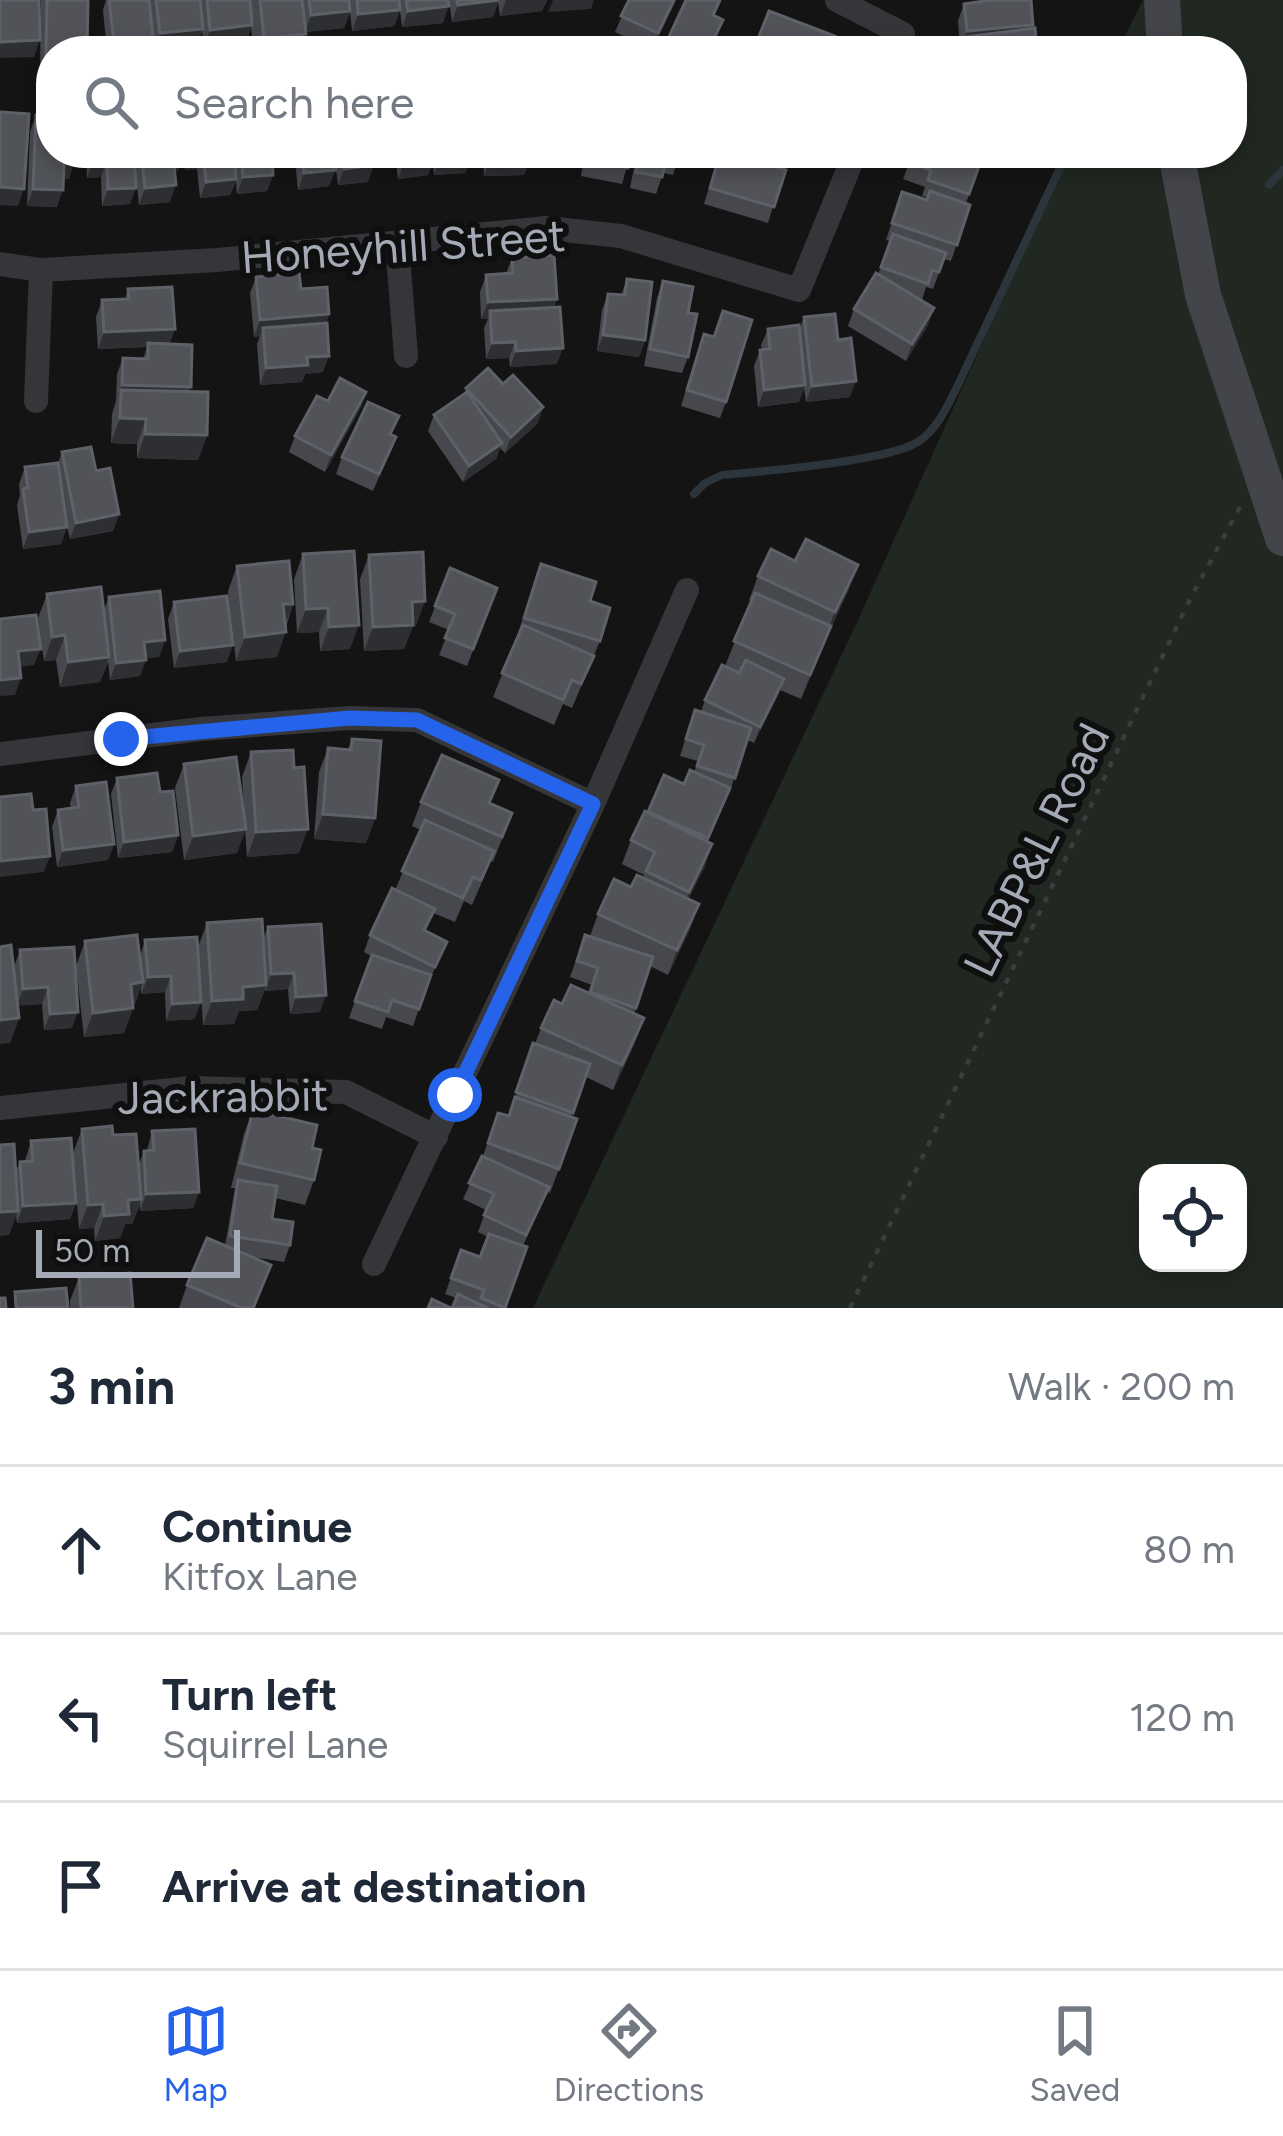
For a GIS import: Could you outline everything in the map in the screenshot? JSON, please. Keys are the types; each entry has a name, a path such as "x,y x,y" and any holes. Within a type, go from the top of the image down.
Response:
{"main road":[{"path":"1162,0 1164,36"},
{"path":"1180,168 1203,295 1283,538"}],"street":[{"path":"837,0 890,36"},
{"name":"Honeyhill Street","path":"0,264 41,270 217,260 546,227 602,234 799,290 849,168"},
{"path":"397,243 406,356"},
{"path":"36,401 41,270"},
{"path":"374,1264 593,804 688,590"},
{"path":"0,754 223,727 350,718 417,720 593,804"},
{"name":"Jackrabbit","path":"0,1108 191,1088 346,1092 436,1137"}],"path":[{"name":"LABP&L Road","path":"850,1308 1190,598 1259,471"}],"shaded area":[{"path":"1143,0 1283,0 1283,1308 533,1308 858,620 1061,168 1247,168 1247,36 1125,36"}],"building":[{"path":"0,0 39,0 36,40 0,42"},
{"path":"47,0 88,0 87,36 46,36"},
{"path":"109,0 149,0 153,36 113,36"},
{"path":"156,0 200,0 203,29 160,33"},
{"path":"207,0 250,0 252,25 210,30"},
{"path":"260,0 302,0 306,34 264,36"},
{"path":"309,0 349,0 350,11 311,15"},
{"path":"357,0 399,0 400,10 358,14"},
{"path":"406,0 448,0 449,6 408,11"},
{"path":"457,0 499,0 458,5"},
{"path":"629,0 674,0 658,33 621,16"},
{"path":"686,0 720,0 713,15 723,20 715,36 669,36"},
{"path":"1031,0 1033,25 967,31 964,4"},
{"path":"769,11 835,36 759,36"},
{"path":"1035,28 1036,36 973,36"},
{"path":"0,112 29,114 24,189 0,187"},
{"path":"36,115 36,168 64,168 63,190 33,189"},
{"path":"107,168 135,168 136,188 108,189"},
{"path":"143,168 174,168 176,185 145,188"},
{"path":"205,168 235,168 236,179 206,182"},
{"path":"242,168 273,168 273,175 243,177"},
{"path":"304,168 336,168 336,170 304,173"},
{"path":"637,168 664,168 662,177 636,172"},
{"path":"716,168 786,170 774,207 710,188"},
{"path":"926,168 978,168 969,194 928,180 931,170"},
{"path":"930,191 970,205 957,245 892,223 902,192 927,200"},
{"path":"893,234 946,253 928,284 881,267"},
{"path":"554,255 557,299 488,302 486,275 513,273 512,258"},
{"path":"299,272 301,289 327,287 329,314 260,320 256,277"},
{"path":"876,273 934,308 912,344 854,309"},
{"path":"627,279 652,282 645,340 603,335 608,294 625,295"},
{"path":"663,281 693,287 688,313 697,314 688,357 650,349"},
{"path":"172,287 175,329 104,332 102,300 129,299 128,289"},
{"path":"560,307 563,348 516,351 515,342 492,343 490,311"},
{"path":"723,311 752,320 726,402 687,390 704,334 714,337"},
{"path":"835,314 838,340 851,338 856,381 812,386 804,317"},
{"path":"327,323 329,356 307,357 308,365 266,368 263,328"},
{"path":"799,325 805,385 764,390 760,350 770,349 768,329"},
{"path":"148,343 192,345 191,387 122,385 123,358 148,359"},
{"path":"488,368 503,384 513,375 543,407 511,437 466,388"},
{"path":"340,378 366,392 331,455 295,436 317,396 328,401"},
{"path":"121,390 208,392 207,435 145,434 146,419 120,418"},
{"path":"467,392 502,443 469,466 434,415"},
{"path":"368,402 399,416 390,434 396,437 379,474 342,457"},
{"path":"91,447 96,471 110,468 119,514 76,523 62,452"},
{"path":"58,463 67,527 29,532 25,467"},
{"path":"806,539 858,565 835,612 758,576 771,549 795,561"},
{"path":"354,551 359,625 329,627 328,608 306,609 303,554"},
{"path":"423,552 425,601 412,602 413,625 373,627 369,555"},
{"path":"289,561 293,604 283,604 286,632 245,637 237,566"},
{"path":"541,564 596,582 590,601 610,608 600,641 524,618"},
{"path":"450,568 497,588 473,649 445,638 455,614 435,606"},
{"path":"101,587 109,657 68,662 65,635 52,637 47,594"},
{"path":"160,591 165,640 144,642 146,660 116,663 109,597"},
{"path":"755,593 831,626 810,675 734,641"},
{"path":"227,596 233,645 180,651 174,602"},
{"path":"36,615 41,649 18,651 21,678 0,680 0,619"},
{"path":"523,625 594,656 581,684 572,680 563,700 502,673"},
{"path":"746,660 784,679 760,727 705,700 722,665 739,673"},
{"path":"695,710 751,728 735,778 697,766 704,745 686,739"},
{"path":"352,739 381,741 375,818 323,814 328,748 351,750"},
{"path":"293,750 294,768 304,767 308,829 256,832 251,752"},
{"path":"442,755 499,780 489,803 512,813 502,837 421,802"},
{"path":"236,757 246,829 193,836 184,764"},
{"path":"690,770 730,788 708,838 648,812 664,775 684,784"},
{"path":"157,773 160,792 173,791 178,835 124,842 117,778"},
{"path":"106,782 114,844 63,850 58,810 79,807 76,786"},
{"path":"31,794 33,810 46,809 50,856 0,861 0,797"},
{"path":"645,811 712,844 689,892 646,871 655,852 631,840"},
{"path":"425,820 494,851 481,880 473,877 463,898 402,871"},
{"path":"637,875 699,904 677,950 598,914 614,879 631,887"},
{"path":"392,888 435,909 424,930 447,942 435,967 370,935"},
{"path":"262,919 266,985 243,987 243,999 212,1001 207,923"},
{"path":"321,924 326,995 296,997 294,973 271,974 268,927"},
{"path":"137,935 143,982 131,984 133,1008 93,1013 85,941"},
{"path":"585,935 653,957 636,1008 590,992 598,968 577,961"},
{"path":"197,937 201,1002 172,1004 171,976 148,977 145,940"},
{"path":"11,945 19,1018 0,1020 0,947"},
{"path":"74,947 78,1012 50,1014 48,987 23,989 20,950"},
{"path":"372,955 431,975 419,1009 392,1000 388,1012 355,1001"},
{"path":"571,985 644,1018 622,1065 541,1028 554,1000 562,1004"},
{"path":"533,1043 590,1064 573,1113 516,1092"},
{"path":"515,1097 577,1119 559,1169 488,1143 498,1113 509,1116"},
{"path":"253,1110 317,1125 312,1148 321,1150 314,1180 240,1163"},
{"path":"112,1126 113,1135 136,1134 141,1199 128,1200 129,1214 104,1216 103,1204 88,1205 82,1129"},
{"path":"195,1129 199,1192 146,1194 144,1151 154,1150 152,1131"},
{"path":"71,1138 76,1203 23,1206 20,1162 33,1161 31,1141"},
{"path":"14,1144 18,1211 0,1212 0,1145"},
{"path":"482,1156 549,1187 526,1235 484,1215 494,1194 469,1183"},
{"path":"238,1180 277,1186 272,1219 293,1222 290,1245 230,1236"},
{"path":"489,1234 527,1247 505,1308 481,1298 484,1290 451,1278 461,1250 480,1257"},
{"path":"207,1238 271,1265 253,1308 242,1308 187,1285"},
{"path":"130,1273 133,1308 81,1308 79,1277"},
{"path":"66,1288 68,1308 16,1308 15,1292"},
{"path":"458,1294 488,1308 452,1308"},
{"path":"432,1299 451,1308 428,1308"}],"waterway":[{"path":"694,494 722,475 873,456 912,445 927,434 954,393 1060,168"},
{"path":"1269,185 1283,170"}],"route":[{"path":"121,739 350,718 417,720 593,804 455,1095"}]}
